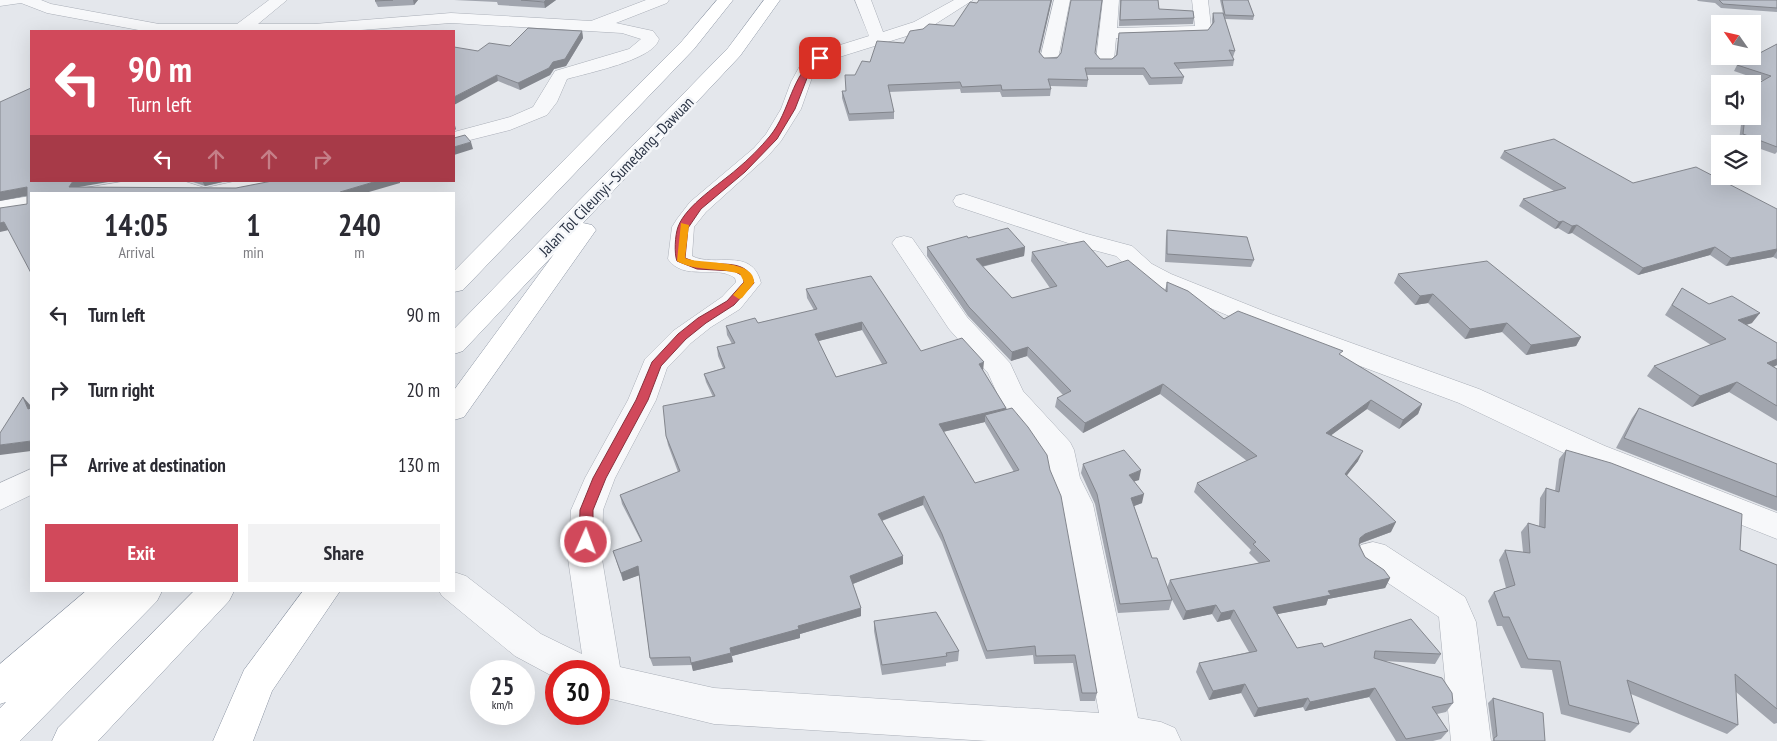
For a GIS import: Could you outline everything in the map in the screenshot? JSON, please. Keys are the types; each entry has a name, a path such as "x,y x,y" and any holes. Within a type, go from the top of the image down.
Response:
{"highway":[{"path":"455,284 688,45 725,0"},
{"name":"Jalan Tol Cileunyi–Sumedang–Dawuan","path":"455,344 734,52 772,0"},
{"path":"455,409 642,150"},
{"path":"0,687 110,592"},
{"path":"0,734 144,592"},
{"path":"72,741 216,592"},
{"path":"233,741 257,682 322,592"}],"street":[{"path":"0,1 16,0"},
{"path":"27,0 47,8 159,28 314,29 451,18 636,30 647,35 650,39 649,44 635,54 561,75 556,79 545,108 531,116 455,138"},
{"path":"240,30 280,0"},
{"path":"593,26 661,0"},
{"path":"863,0 874,31 879,38"},
{"path":"593,660 585,559 587,510 600,478 642,400 656,365 682,337 702,320 731,303 749,283 747,275 736,268 697,266 680,259 683,228 698,207 742,170 774,137 791,109 800,82 808,66 827,55 920,26 964,0"},
{"path":"1049,59 1062,0"},
{"path":"1105,60 1111,0"},
{"path":"1108,33 1200,31 1203,27 1200,0"},
{"path":"451,18 470,5"},
{"path":"455,123 480,132"},
{"path":"216,192 266,182"},
{"path":"100,192 184,187 196,192"},
{"path":"964,201 1079,239 1124,251 1143,269 1162,279 1262,320 1469,396 1594,454 1777,526"},
{"path":"0,208 30,203"},
{"path":"904,243 958,323 1000,369 1012,395 1059,450 1065,478 1077,504 1122,734"},
{"path":"0,498 30,482"},
{"path":"1373,556 1453,608 1458,622 1471,741"},
{"path":"455,587 528,645 559,660"},
{"path":"610,681 714,706 1038,726 1122,734 1161,741"}],"building":[{"path":"521,0 546,0 544,2"},
{"path":"979,0 1051,0 1039,52 1044,58 1057,58 1061,53 1071,0 1102,0 1095,53 1100,59 1112,59 1117,55 1119,33 1208,30 1214,22 1213,13 1223,13 1235,51 1229,50 1234,60 1174,63 1184,77 1151,78 1144,68 1085,68 1088,80 1048,79 1051,89 1002,90 1001,85 962,87 960,82 888,85 894,112 849,114 842,91 846,91 845,75 855,75 862,61 870,62 877,41 904,43 910,31 923,29 929,24 954,26 970,2 977,3"},
{"path":"1121,0 1158,0 1159,9 1193,11 1194,18 1120,20"},
{"path":"1222,0 1248,0 1254,16 1225,15"},
{"path":"1719,0 1777,0 1777,8 1723,4"},
{"path":"528,28 582,31 565,59 553,62 549,68 518,83 497,75 455,96 455,47 478,51 489,43 510,46"},
{"path":"1777,44 1777,147 1761,141 1761,135 1743,134 1744,125 1761,125 1761,82 1771,76 1737,65 1761,65 1761,52"},
{"path":"30,88 30,182 72,182 69,187 236,188 267,182 374,182 340,192 30,192 30,271 4,222 0,223 0,208 27,204 27,187 0,192 0,102"},
{"path":"465,135 471,142 455,147 455,138"},
{"path":"1554,139 1633,183 1696,167 1711,175 1711,185 1731,185 1777,209 1777,249 1731,258 1715,247 1643,268 1577,225 1572,226 1563,221 1559,222 1523,199 1566,188 1504,151"},
{"path":"1008,228 1025,247 976,259 1012,298 1057,286 1032,252 1084,241 1107,267 1128,260 1167,292 1167,282 1188,291 1224,319 1238,311 1343,351 1339,354 1422,404 1403,420 1371,400 1326,433 1363,451 1345,474 1396,522 1365,534 1360,538 1359,545 1365,557 1384,570 1390,578 1328,591 1331,595 1273,607 1297,648 1322,643 1324,647 1411,619 1441,654 1375,651 1374,658 1442,678 1452,693 1453,703 1432,707 1448,731 1406,739 1375,688 1310,702 1308,698 1258,708 1245,684 1213,691 1199,663 1257,651 1234,610 1221,613 1216,605 1186,611 1170,580 1270,561 1253,544 1256,542 1197,483 1257,456 1163,384 1085,423 1057,398 1071,391 1028,347 1012,352 969,307 927,247 967,236 968,238"},
{"path":"1167,230 1247,237 1254,260 1167,254"},
{"path":"1487,261 1581,337 1531,345 1507,323 1470,329 1433,294 1420,296 1398,274"},
{"path":"871,276 921,351 962,338 984,362 979,364 1006,408 939,424 975,483 1019,470 985,415 1012,408 1047,455 1050,470 1061,496 1097,693 1082,693 1075,655 1036,656 1035,646 987,651 942,534 924,496 878,514 903,556 850,576 861,608 798,626 799,629 730,648 731,653 691,663 690,657 650,658 638,566 621,573 613,551 642,541 620,495 680,471 666,436 663,406 715,396 704,374 725,368 717,347 735,343 726,326 755,318 758,323 817,309 806,289","holes":["862,322 887,363 836,377 815,334"]},
{"path":"1682,288 1709,304 1732,296 1760,313 1738,320 1777,343 1777,359 1767,363 1777,369 1777,406 1737,382 1700,396 1654,366 1726,339 1672,305"},
{"path":"23,397 28,409 30,408 30,441 0,445 0,433"},
{"path":"1639,408 1777,464 1777,497 1624,438"},
{"path":"1124,450 1141,470 1129,475 1144,494 1131,498 1152,558 1157,558 1172,600 1120,604 1097,494 1083,464"},
{"path":"1566,450 1611,463 1742,514 1740,550 1777,565 1777,709 1735,674 1738,725 1627,680 1639,724 1569,705 1560,661 1528,659 1509,617 1503,617 1494,592 1515,585 1505,550 1530,553 1528,523 1545,528 1546,488 1559,492"},
{"path":"936,612 959,651 946,653 947,656 882,665 874,621"},
{"path":"1493,698 1543,713 1545,741 1494,741 1494,738 1497,736"}],"slow traffic":[{"path":"684,225 679,253 680,259 691,265 705,267 727,266 744,271 750,279 739,295"}],"route":[{"path":"586,542 587,510 600,478 623,432 642,400 656,365 682,337 702,320 731,303 749,283 750,279 744,271 736,268 727,266 697,266 680,259 679,253 683,228 698,207 742,170 774,137 791,109 800,82 808,66 820,58"}]}
